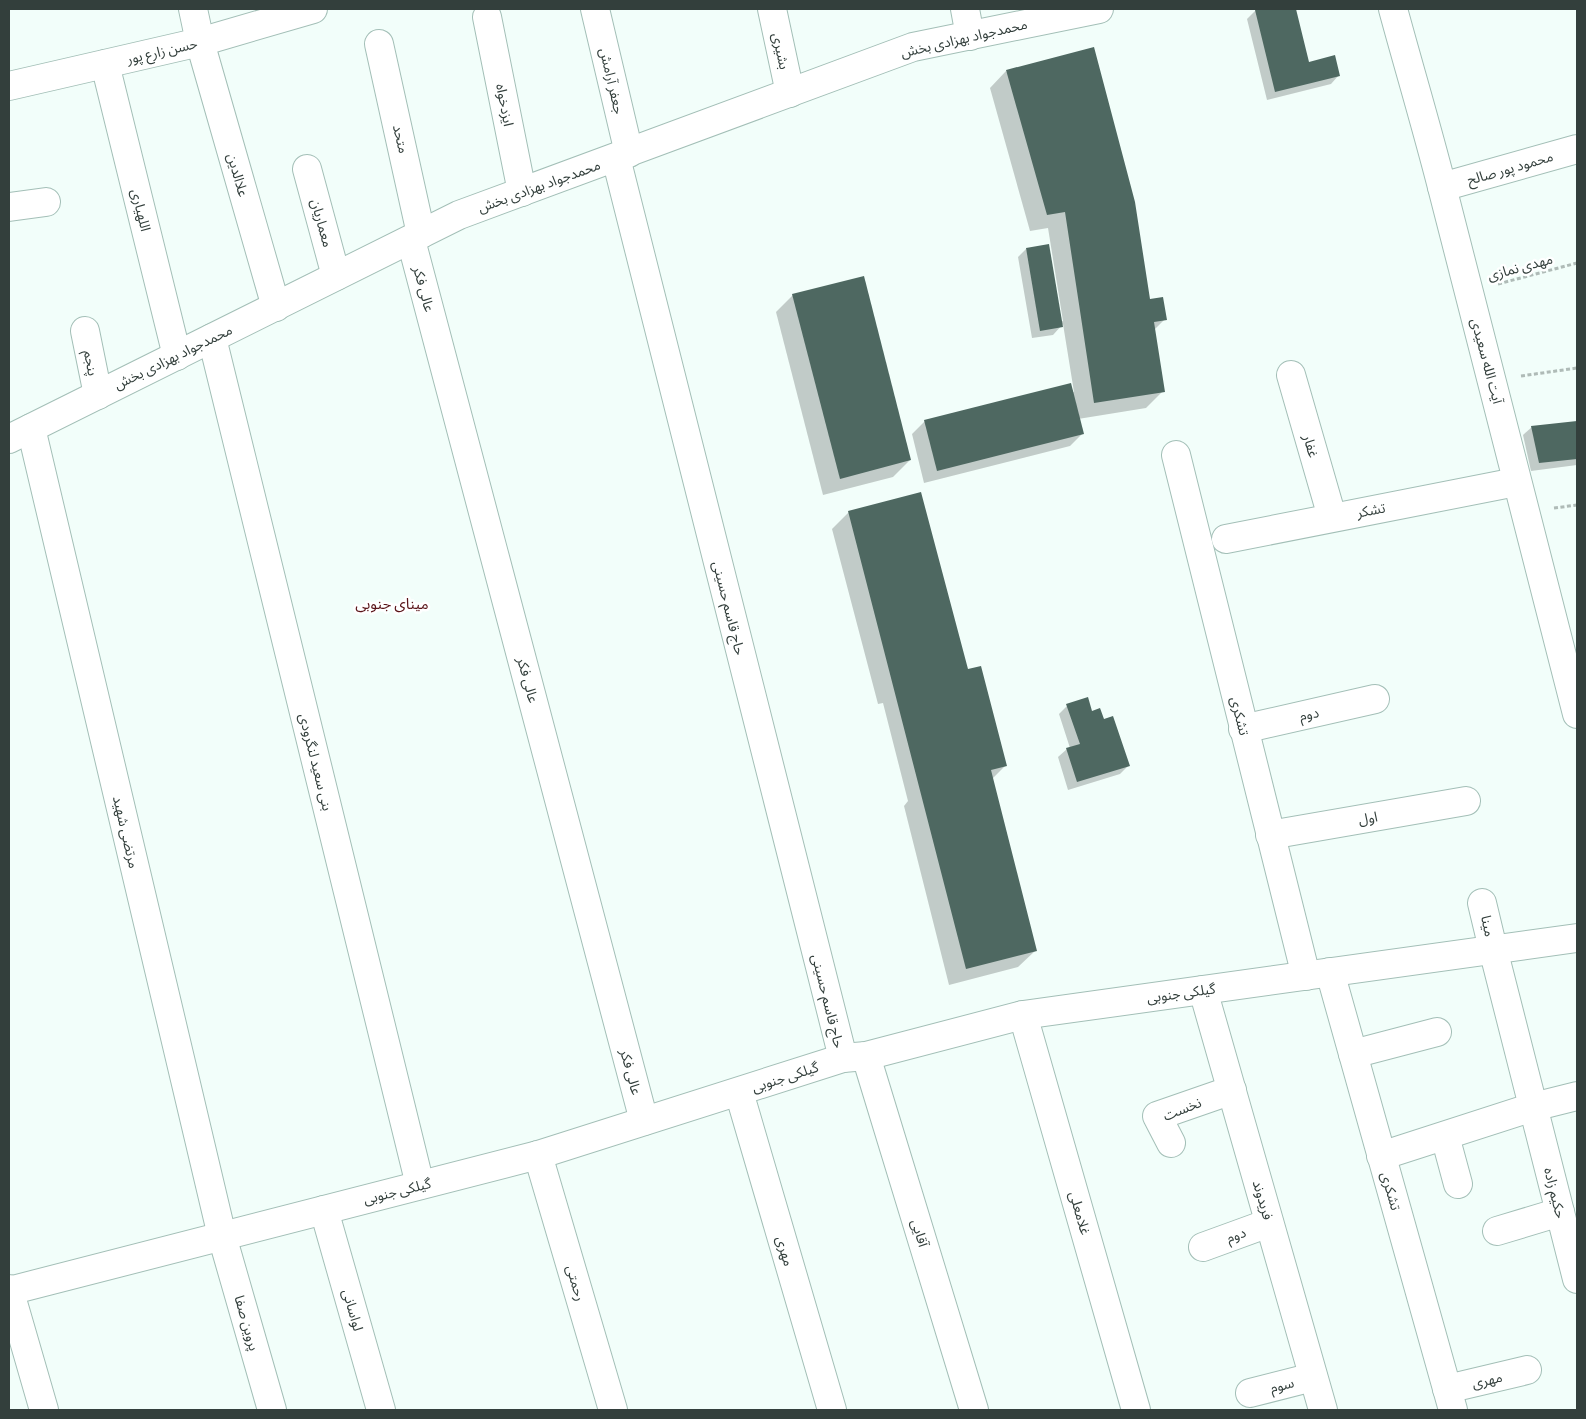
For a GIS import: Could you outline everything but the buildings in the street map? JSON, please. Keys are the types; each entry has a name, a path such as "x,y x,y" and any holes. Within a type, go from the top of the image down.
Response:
{"street":[{"name":"علاالدین","path":"193,9 200,42 276,307"},
{"name":"حسن زارع پور","path":"9,86 200,42 313,9"},
{"name":"جعفر آرامش","path":"595,9 622,156"},
{"name":"بشیری","path":"772,9 790,93"},
{"path":"965,9 970,36"},
{"name":"محمدجواد بهزادی بخش","path":"20,433 459,215 914,48 1099,9"},
{"name":"آیت الله سعیدی","path":"1393,9 1442,187 1516,482 1577,714"},
{"name":"ایزدخواه","path":"487,17 522,192"},
{"name":"متحد","path":"379,44 416,237"},
{"name":"اللهیاری","path":"105,64 177,356"},
{"name":"محمود پور صالح","path":"1442,187 1577,149"},
{"name":"حاج قاسم حسینی","path":"622,156 854,1057"},
{"name":"معماریان","path":"307,169 336,276"},
{"path":"9,207 46,202"},
{"name":"عالی فکر","path":"416,237 644,1121"},
{"name":"پنجم","path":"85,331 98,395"},
{"name":"بنی سعید لنگرودی","path":"212,338 420,1185"},
{"name":"غفار","path":"1291,375 1332,517"},
{"name":"مرتضی شهید","path":"20,433 222,1236"},
{"name":"تشکری","path":"1176,455 1270,835 1318,974 1353,1054 1450,1400"},
{"name":"تشکر","path":"1226,539 1516,482"},
{"name":"دوم","path":"1243,729 1375,700"},
{"name":"اول","path":"1270,835 1466,801"},
{"name":"مینا","path":"1482,903 1493,950"},
{"name":"گیلکی جنوبی","path":"9,1290 538,1155 854,1057 1023,1016 1577,938"},
{"name":"حکیم زاده","path":"1493,950 1577,1279"},
{"name":"فریدوند","path":"1203,990 1322,1410"},
{"name":"غلامعلی","path":"1023,1016 1136,1410"},
{"path":"1353,1054 1437,1032"},
{"name":"آقایی","path":"854,1057 974,1410"},
{"name":"نخست","path":"1171,1143 1157,1116 1232,1090"},
{"name":"مهری","path":"739,1092 832,1410"},
{"path":"1381,1156 1577,1096"},
{"path":"1445,1136 1458,1184"},
{"name":"رحمتی","path":"538,1155 613,1410"},
{"name":"لواسانی","path":"324,1210 381,1410"},
{"path":"1496,1231 1560,1212"},
{"name":"دوم","path":"1203,1248 1270,1223"},
{"name":"پروین صفا","path":"222,1236 272,1410"},
{"path":"9,1290 44,1410"},
{"name":"مهری","path":"1450,1400 1527,1370"},
{"name":"سوم","path":"1250,1393 1313,1377"}],"path":[{"name":"مهدی نمازی","path":"1468,292 1577,263"},
{"path":"1492,381 1577,368"}],"district":[{"name":"مینای جنوبی","path":"392,604"}]}
